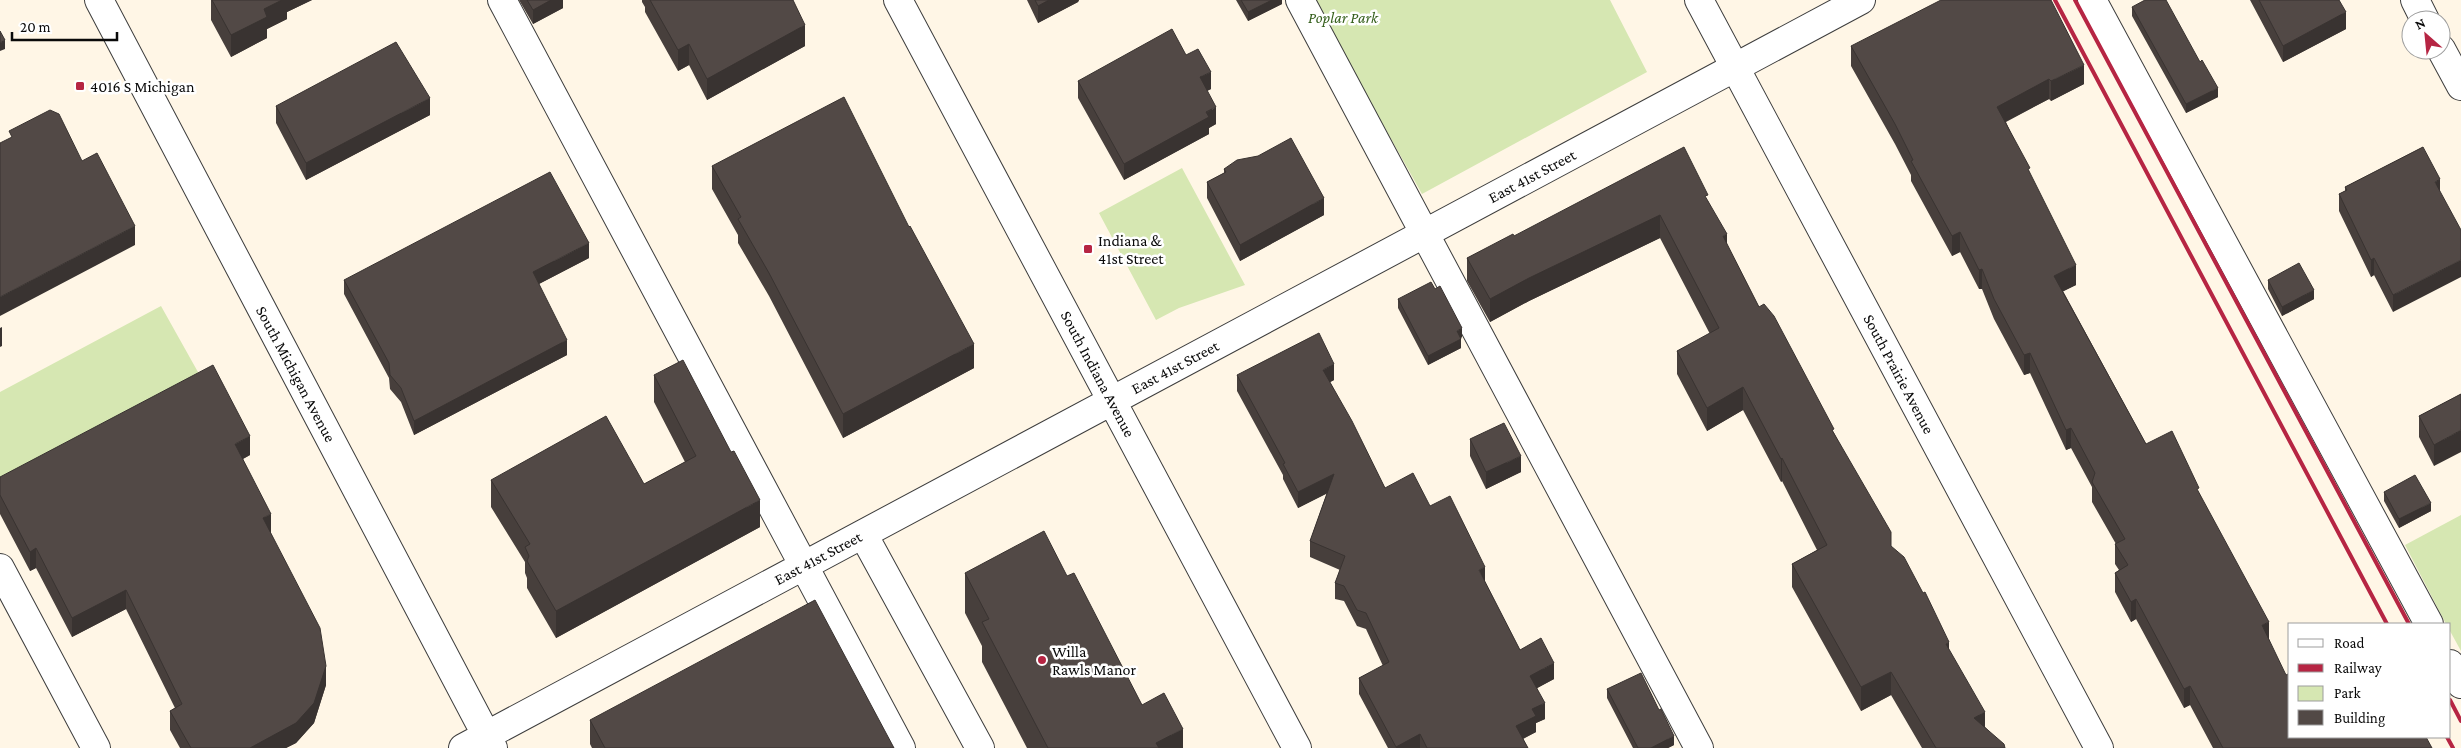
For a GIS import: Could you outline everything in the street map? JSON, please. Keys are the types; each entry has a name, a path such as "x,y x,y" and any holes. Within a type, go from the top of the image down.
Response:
{"street":[{"name":"South Michigan Avenue","path":"99,0 490,742"},
{"path":"502,0 901,748"},
{"name":"South Indiana Avenue","path":"898,0 1297,748"},
{"path":"1300,0 1699,748"},
{"name":"South Prairie Avenue","path":"1699,0 2099,748"},
{"name":"East 41st Street","path":"463,748 490,742 863,534 1861,0"},
{"path":"2092,0 2428,623"},
{"path":"2447,60 2461,86"},
{"path":"863,534 980,748"},
{"path":"0,568 96,748"},
{"path":"2451,666 2461,684"}],"green space":[{"name":"Poplar Park","path":"1313,0 1610,0 1647,72 1422,194"},
{"path":"1182,168 1245,285 1179,308 1156,320 1099,213"},
{"path":"161,306 203,381 0,488 0,392"},
{"path":"2461,515 2461,651 2451,633 2451,623 2445,623 2405,545"}],"building":[{"path":"212,0 282,0 264,9 267,17 231,35"},
{"path":"527,0 551,0 533,10"},
{"path":"650,0 793,0 805,25 707,79 689,44 678,50"},
{"path":"1035,0 1049,0 1038,6"},
{"path":"1241,0 1272,0 1248,12"},
{"path":"1941,0 2051,0 2084,65 2051,81 2049,79 1997,107 2030,168 2028,169 2076,265 2054,276 2146,444 2172,431 2199,488 2197,489 2269,622 2262,625 2286,675 2288,674 2288,738 2427,738 2432,748 2223,748 2190,686 2184,689 2136,599 2131,602 2115,573 2128,565 2115,544 2125,539 2092,482 2095,473 2071,428 2066,430 2030,353 2024,355 1994,299 1982,269 1979,270 1960,232 1952,236 1911,161 1913,160 1895,124 1851,46"},
{"path":"2145,0 2166,0 2200,62 2202,60 2218,88 2186,104 2132,7"},
{"path":"2259,0 2339,0 2346,12 2283,46"},
{"path":"1172,29 1186,55 1198,49 1211,72 1200,77 1216,107 1206,112 1209,117 1124,164 1078,81"},
{"path":"0,31 5,40 0,43"},
{"path":"396,42 430,98 306,163 276,106"},
{"path":"844,97 909,227 974,344 843,414 769,273 738,219 741,217 712,166"},
{"path":"50,110 59,114 82,161 97,153 135,226 0,297 0,143 12,137 9,131"},
{"path":"1291,138 1324,198 1240,245 1207,182 1226,172 1224,169 1237,160 1258,156"},
{"path":"1684,147 1708,195 1705,196 1727,234 1723,236 1759,307 1764,304 1774,316 1834,429 1832,430 1891,532 1891,546 1904,557 1923,593 1925,592 1949,642 1946,644 1985,712 1974,718 2004,744 2005,748 1936,748 1891,672 1861,687 1792,564 1827,545 1782,458 1743,387 1707,408 1677,351 1719,328 1660,215 1529,278 1490,299 1467,258 1513,234 1514,236"},
{"path":"2423,147 2440,179 2435,182 2461,230 2461,260 2393,295 2374,258 2371,260 2339,194 2347,190 2345,187"},
{"path":"550,172 589,243 533,272 567,340 414,421 401,388 390,375 389,363 344,280"},
{"path":"2299,263 2314,290 2282,307 2268,280"},
{"path":"1431,282 1435,289 1440,286 1462,328 1457,331 1461,339 1428,356 1398,299"},
{"path":"1319,333 1334,364 1323,370 1352,421 1385,488 1413,473 1430,506 1450,496 1485,567 1479,570 1520,650 1541,638 1554,663 1530,676 1545,703 1532,709 1536,716 1516,726 1528,748 1427,748 1420,734 1396,747 1359,678 1389,662 1366,613 1357,610 1344,586 1335,583 1345,556 1310,541 1334,474 1298,492 1283,464 1285,463 1237,375"},
{"path":"683,360 731,452 734,451 760,500 556,611 527,561 529,556 525,547 530,544 491,480 606,416 644,484 696,456 654,375"},
{"path":"213,365 250,436 235,444 271,514 263,518 320,628 326,666 314,703 296,723 250,748 191,748 170,711 182,704 126,590 72,618 36,548 30,552 0,495 0,477"},
{"path":"2461,394 2461,430 2434,445 2419,416"},
{"path":"1504,423 1521,456 1486,472 1470,439"},
{"path":"2415,475 2431,503 2399,519 2384,492"},
{"name":"Willa Rawls Manor","path":"1044,531 1067,576 1074,573 1142,705 1164,693 1183,729 1156,743 1159,748 1048,748 982,622 989,619 965,573"},
{"path":"815,600 894,748 605,748 590,720"},
{"path":"1641,673 1674,736 1651,748 1638,748 1607,689"}],"railway":[{"path":"2055,0 2386,623"},
{"path":"2075,0 2408,623"},
{"path":"2451,702 2461,721"},
{"path":"2448,738 2453,748"}],"place":[{"name":"4016 S Michigan","path":"80,86"},
{"name":"Indiana & 41st Street","path":"1088,249"},
{"name":"Willa Rawls Manor","path":"1042,660"}]}
